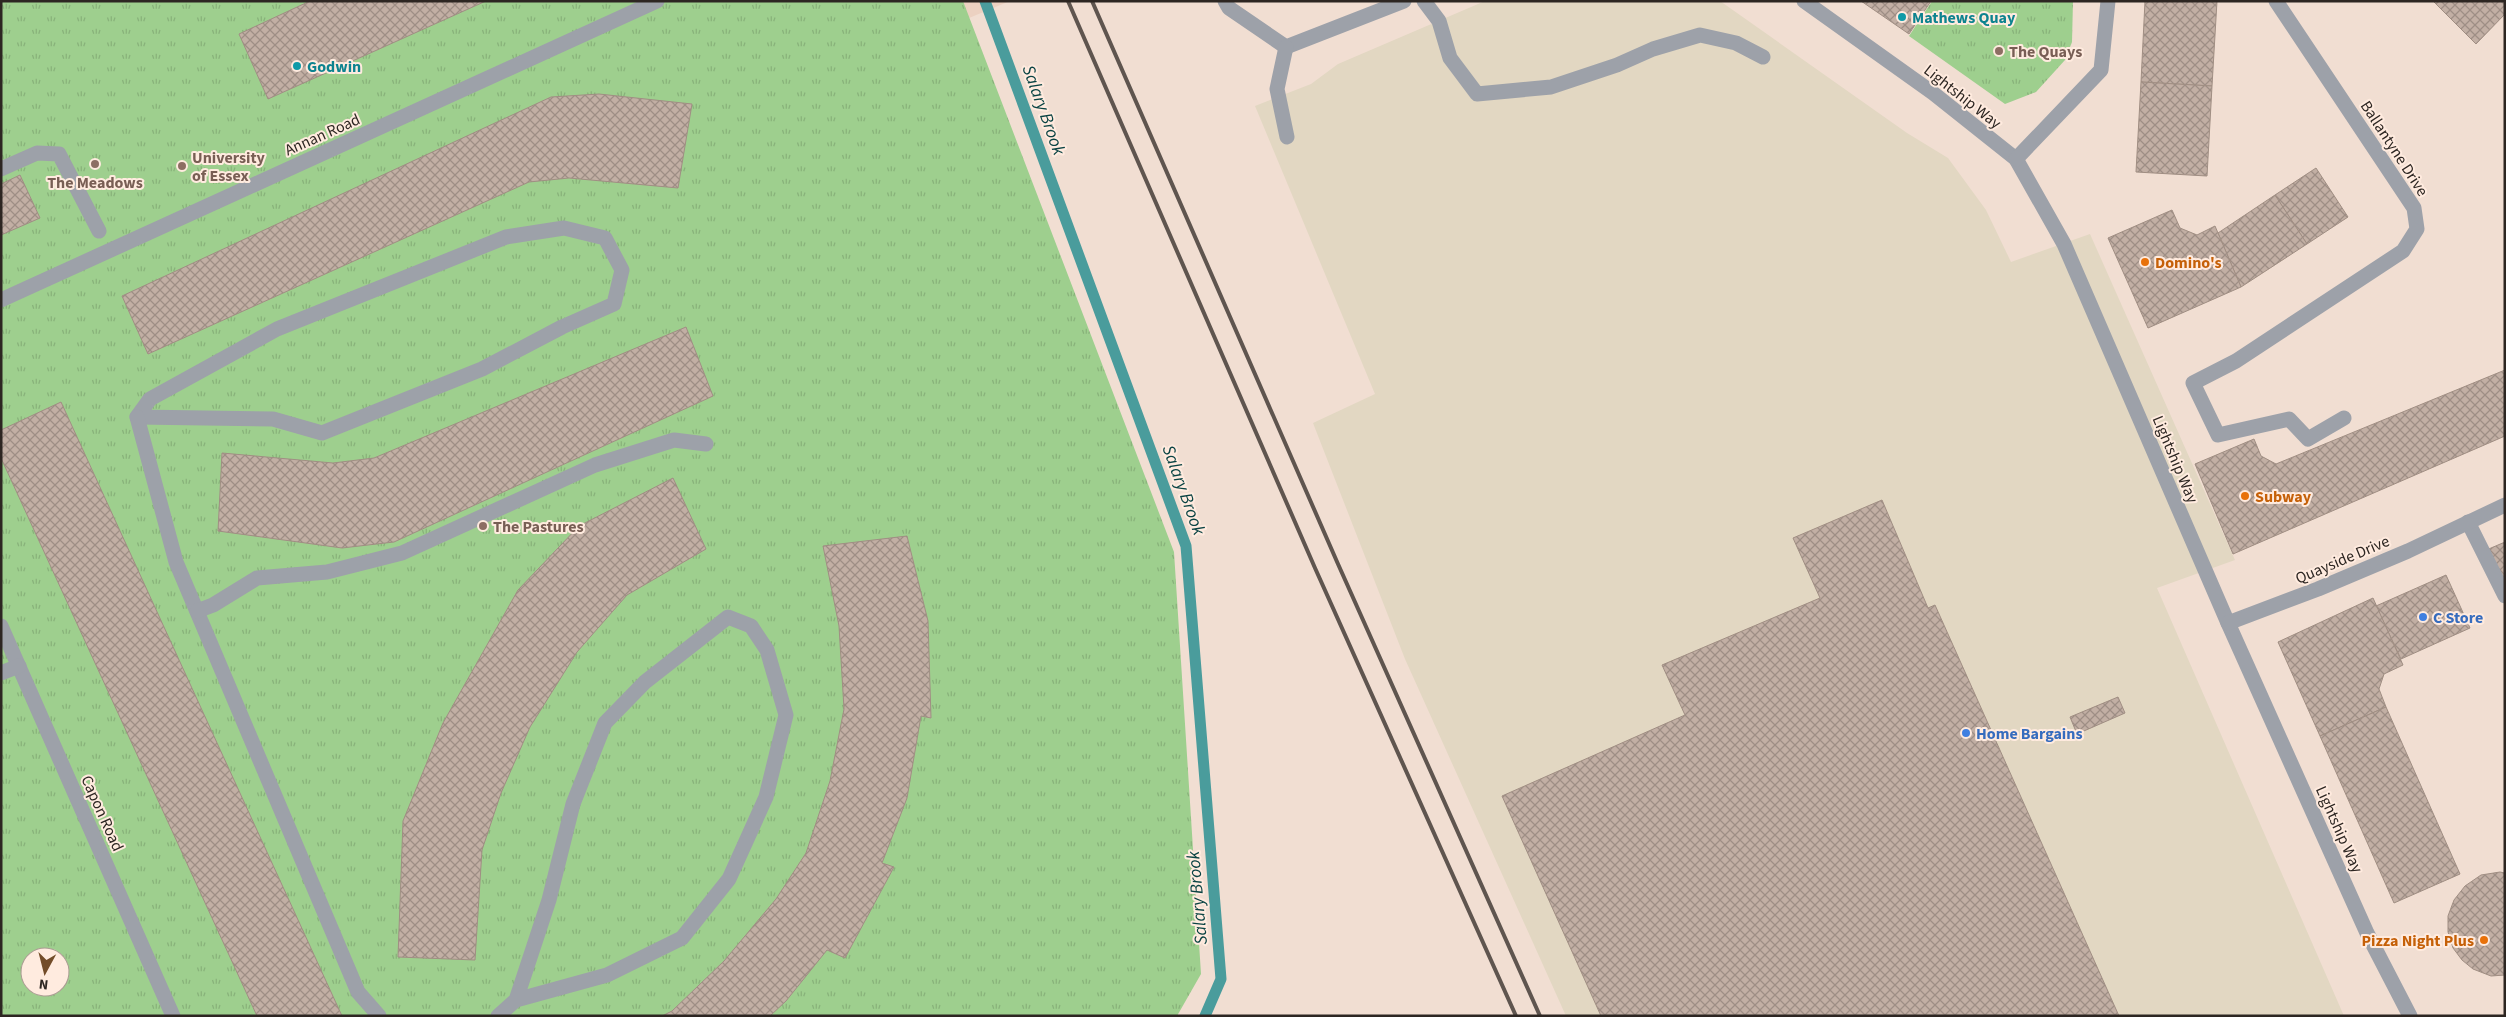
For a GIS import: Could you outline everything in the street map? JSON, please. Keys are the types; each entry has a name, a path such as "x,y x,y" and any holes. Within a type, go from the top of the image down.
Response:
{"street":[{"name":"Annan Road","path":"1,300 657,1"},
{"path":"1225,1 1229,8 1286,47"},
{"path":"1286,47 1404,1"},
{"path":"1424,1 1439,21 1450,58 1477,94 1552,87 1617,65 1653,49 1700,35 1736,43 1763,57"},
{"name":"Lightship Way","path":"1804,1 1934,93 2016,159 2064,244 2228,623 2366,933 2410,1016"},
{"path":"2016,159 2101,70 2108,1"},
{"name":"Ballantyne Drive","path":"2276,1 2414,208 2417,229 2403,251 2236,361 2193,383 2218,435 2289,419 2308,439 2344,418"},
{"path":"1286,47 1277,89 1287,137"},
{"path":"1,169 36,153 59,154 99,231"},
{"path":"564,228 606,238 622,270 614,304 562,327 482,369 322,433 273,418 137,417 150,400 277,329 506,238 564,228"},
{"path":"137,417 176,562 358,992 379,1016"},
{"path":"197,612 212,606 257,578 327,572 402,553 595,465 674,440 706,444"},
{"name":"Quayside Drive","path":"2228,623 2318,589 2408,551 2505,505"},
{"path":"2468,522 2505,596"},
{"path":"498,1016 516,1000 607,975 682,938 729,879 766,798 786,715 767,650 751,626 728,617 645,682 605,723 573,804 549,900 516,1000"},
{"name":"Capon Road","path":"1,626 173,1016"},
{"path":"1,674 19,666"}],"shaded area":[{"path":"865,1 1010,1 969,18"},
{"path":"1485,1 1720,1 1907,133 1948,158 1986,210 2011,262 2090,234 2235,560 2157,588 2344,1016 1566,1016 1405,659 1313,423 1375,394 1255,106 1311,84 1338,64"}],"green space":[{"name":"The Pastures","path":"1,1 963,1 1174,552 1201,974 1177,1016 1,1016"},
{"name":"The Quays","path":"1932,1 2073,1 2072,42 2065,60 2036,92 2005,104 1909,36"}],"building":[{"name":"Godwin","path":"310,1 486,1 268,99 239,34"},
{"name":"Mathews Quay","path":"1861,1 1931,1 1909,34"},
{"path":"2145,1 2217,1 2212,86 2141,82"},
{"path":"2433,1 2505,1 2505,14 2476,44"},
{"path":"2141,82 2212,86 2207,176 2136,172"},
{"path":"599,94 692,104 678,188 569,178 529,182 148,354 122,296 551,97"},
{"path":"2316,168 2348,217 2307,244 2275,195"},
{"path":"20,175 40,218 1,235 1,184"},
{"path":"2275,195 2307,244 2241,287 2218,233"},
{"path":"2172,210 2180,228 2197,235 2215,226 2241,287 2148,328 2108,238"},
{"path":"686,327 713,396 394,542 342,548 218,531 222,453 333,463 374,458"},
{"path":"2505,370 2505,436 2233,554 2195,464 2254,439 2261,456 2276,464"},
{"path":"61,402 342,1016 257,1016 1,458 1,430"},
{"path":"673,478 706,549 627,595 577,652 530,727 501,793 482,850 475,960 398,957 403,821 443,723 518,590 579,526"},
{"path":"1882,500 1928,608 1935,605 2119,1016 1601,1016 1502,796 1685,715 1662,665 1820,598 1793,538"},
{"path":"907,536 928,621 931,718 921,716 907,798 882,863 894,867 845,958 827,950 786,1001 770,1016 662,1016 672,1011 724,961 776,899 806,853 830,781 844,709 839,626 823,546"},
{"path":"2505,542 2505,589 2484,551"},
{"name":"C Store","path":"2446,575 2470,628 2401,659 2376,606"},
{"path":"2373,598 2403,665 2384,674 2379,689 2386,707 2320,736 2278,642"},
{"path":"2118,697 2125,713 2077,734 2070,717"},
{"path":"2386,707 2460,874 2394,903 2320,736"},
{"path":"2505,873 2505,975 2491,976 2473,969 2462,960 2453,948 2448,932 2448,916 2454,900 2465,886 2481,875"}],"waterway":[{"name":"Salary Brook","path":"985,1 1186,546 1221,979 1205,1016"}],"railway":[{"path":"1068,1 1315,568 1516,1016"},
{"path":"1092,1 1338,564 1540,1016"}],"place":[{"name":"Mathews Quay","path":"1902,17"},
{"name":"The Quays","path":"1999,51"},
{"name":"Godwin","path":"297,66"},
{"name":"The Meadows","path":"95,164"},
{"name":"University of Essex","path":"182,166"},
{"name":"Domino's","path":"2145,262"},
{"name":"Subway","path":"2245,496"},
{"name":"The Pastures","path":"483,526"},
{"name":"C Store","path":"2423,617"},
{"name":"Home Bargains","path":"1966,733"},
{"name":"Pizza Night Plus","path":"2484,940"}]}
